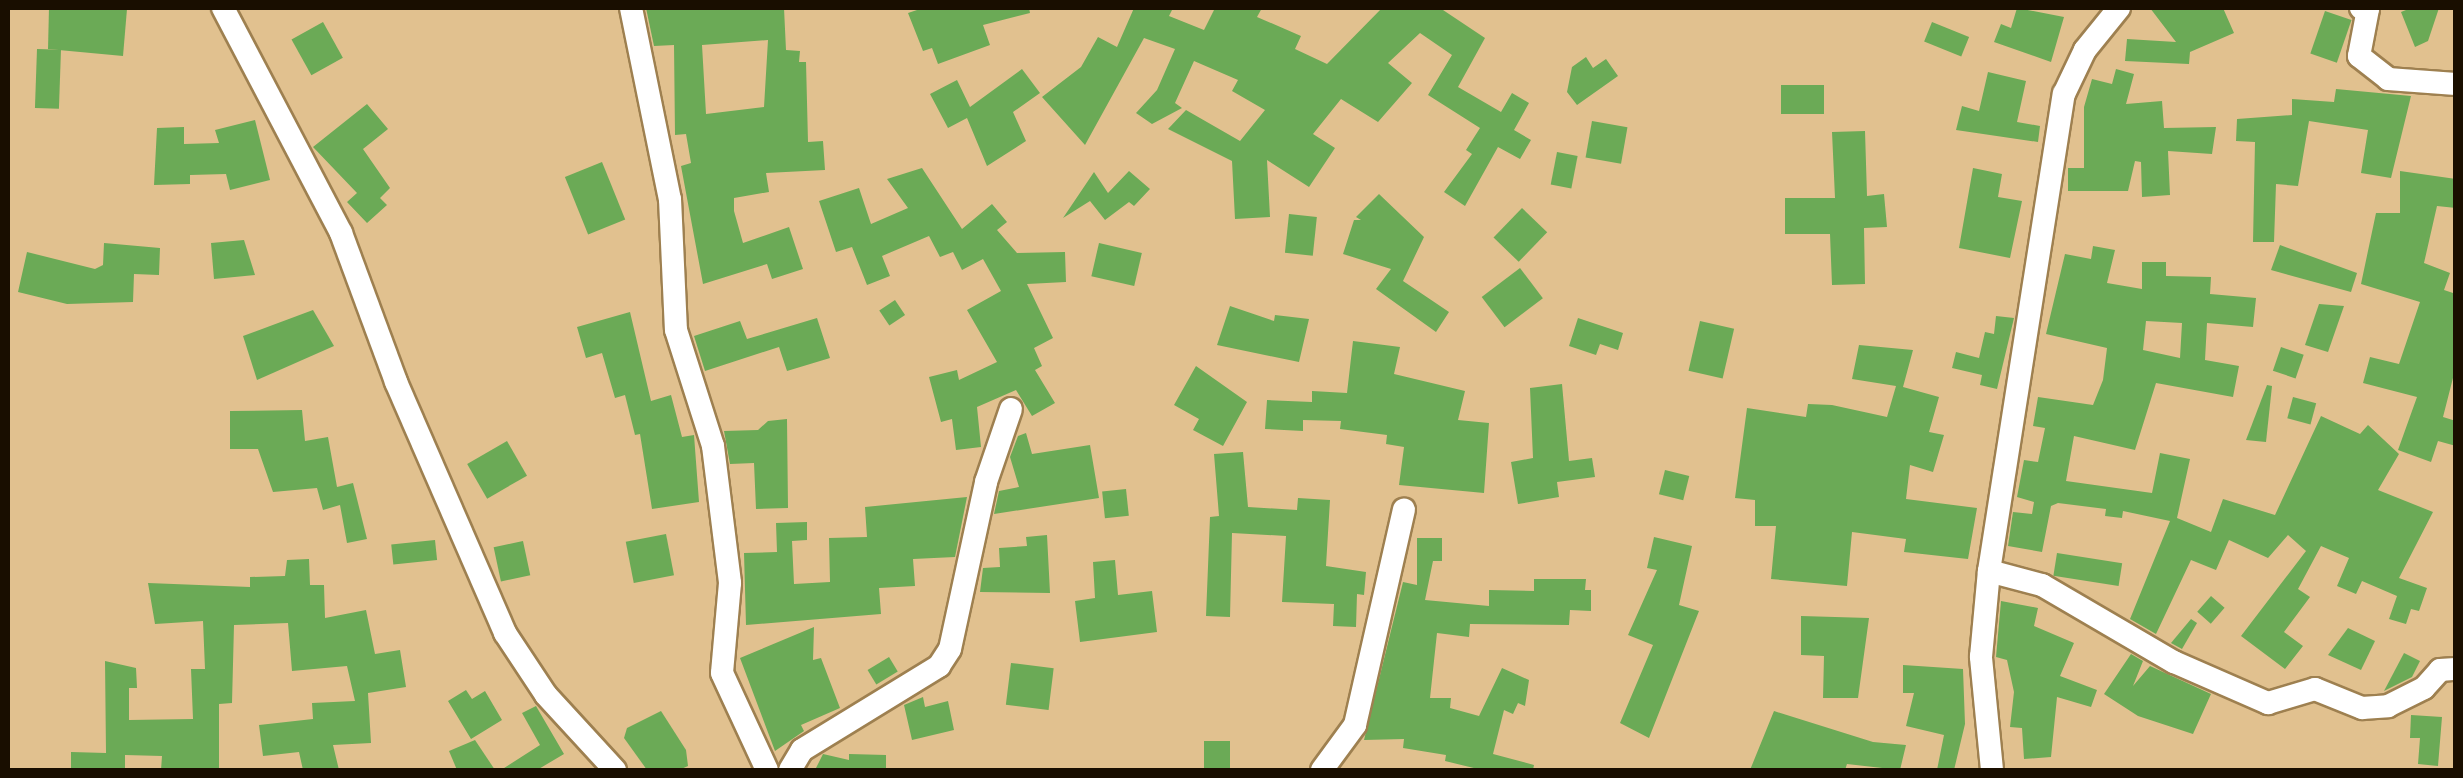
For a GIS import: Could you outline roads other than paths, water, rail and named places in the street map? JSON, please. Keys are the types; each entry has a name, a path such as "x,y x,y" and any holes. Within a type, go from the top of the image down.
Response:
{"street":[{"path":"222,8 341,233 396,382 506,633 546,696 615,770"},
{"path":"631,8 670,198 680,349 713,446 730,583 722,673 767,770"},
{"path":"2361,8 2368,10 2359,56 2388,80 2456,84"},
{"path":"1992,770 1982,657 1990,571 2064,94 2114,10"},
{"path":"790,770 802,750 939,666 950,649 986,482 1011,409"},
{"path":"1322,770 1355,725 1404,509"},
{"path":"1990,571 2042,586 2174,662 2268,703 2316,690 2362,708 2388,706 2424,688 2440,670 2456,669"}]}
